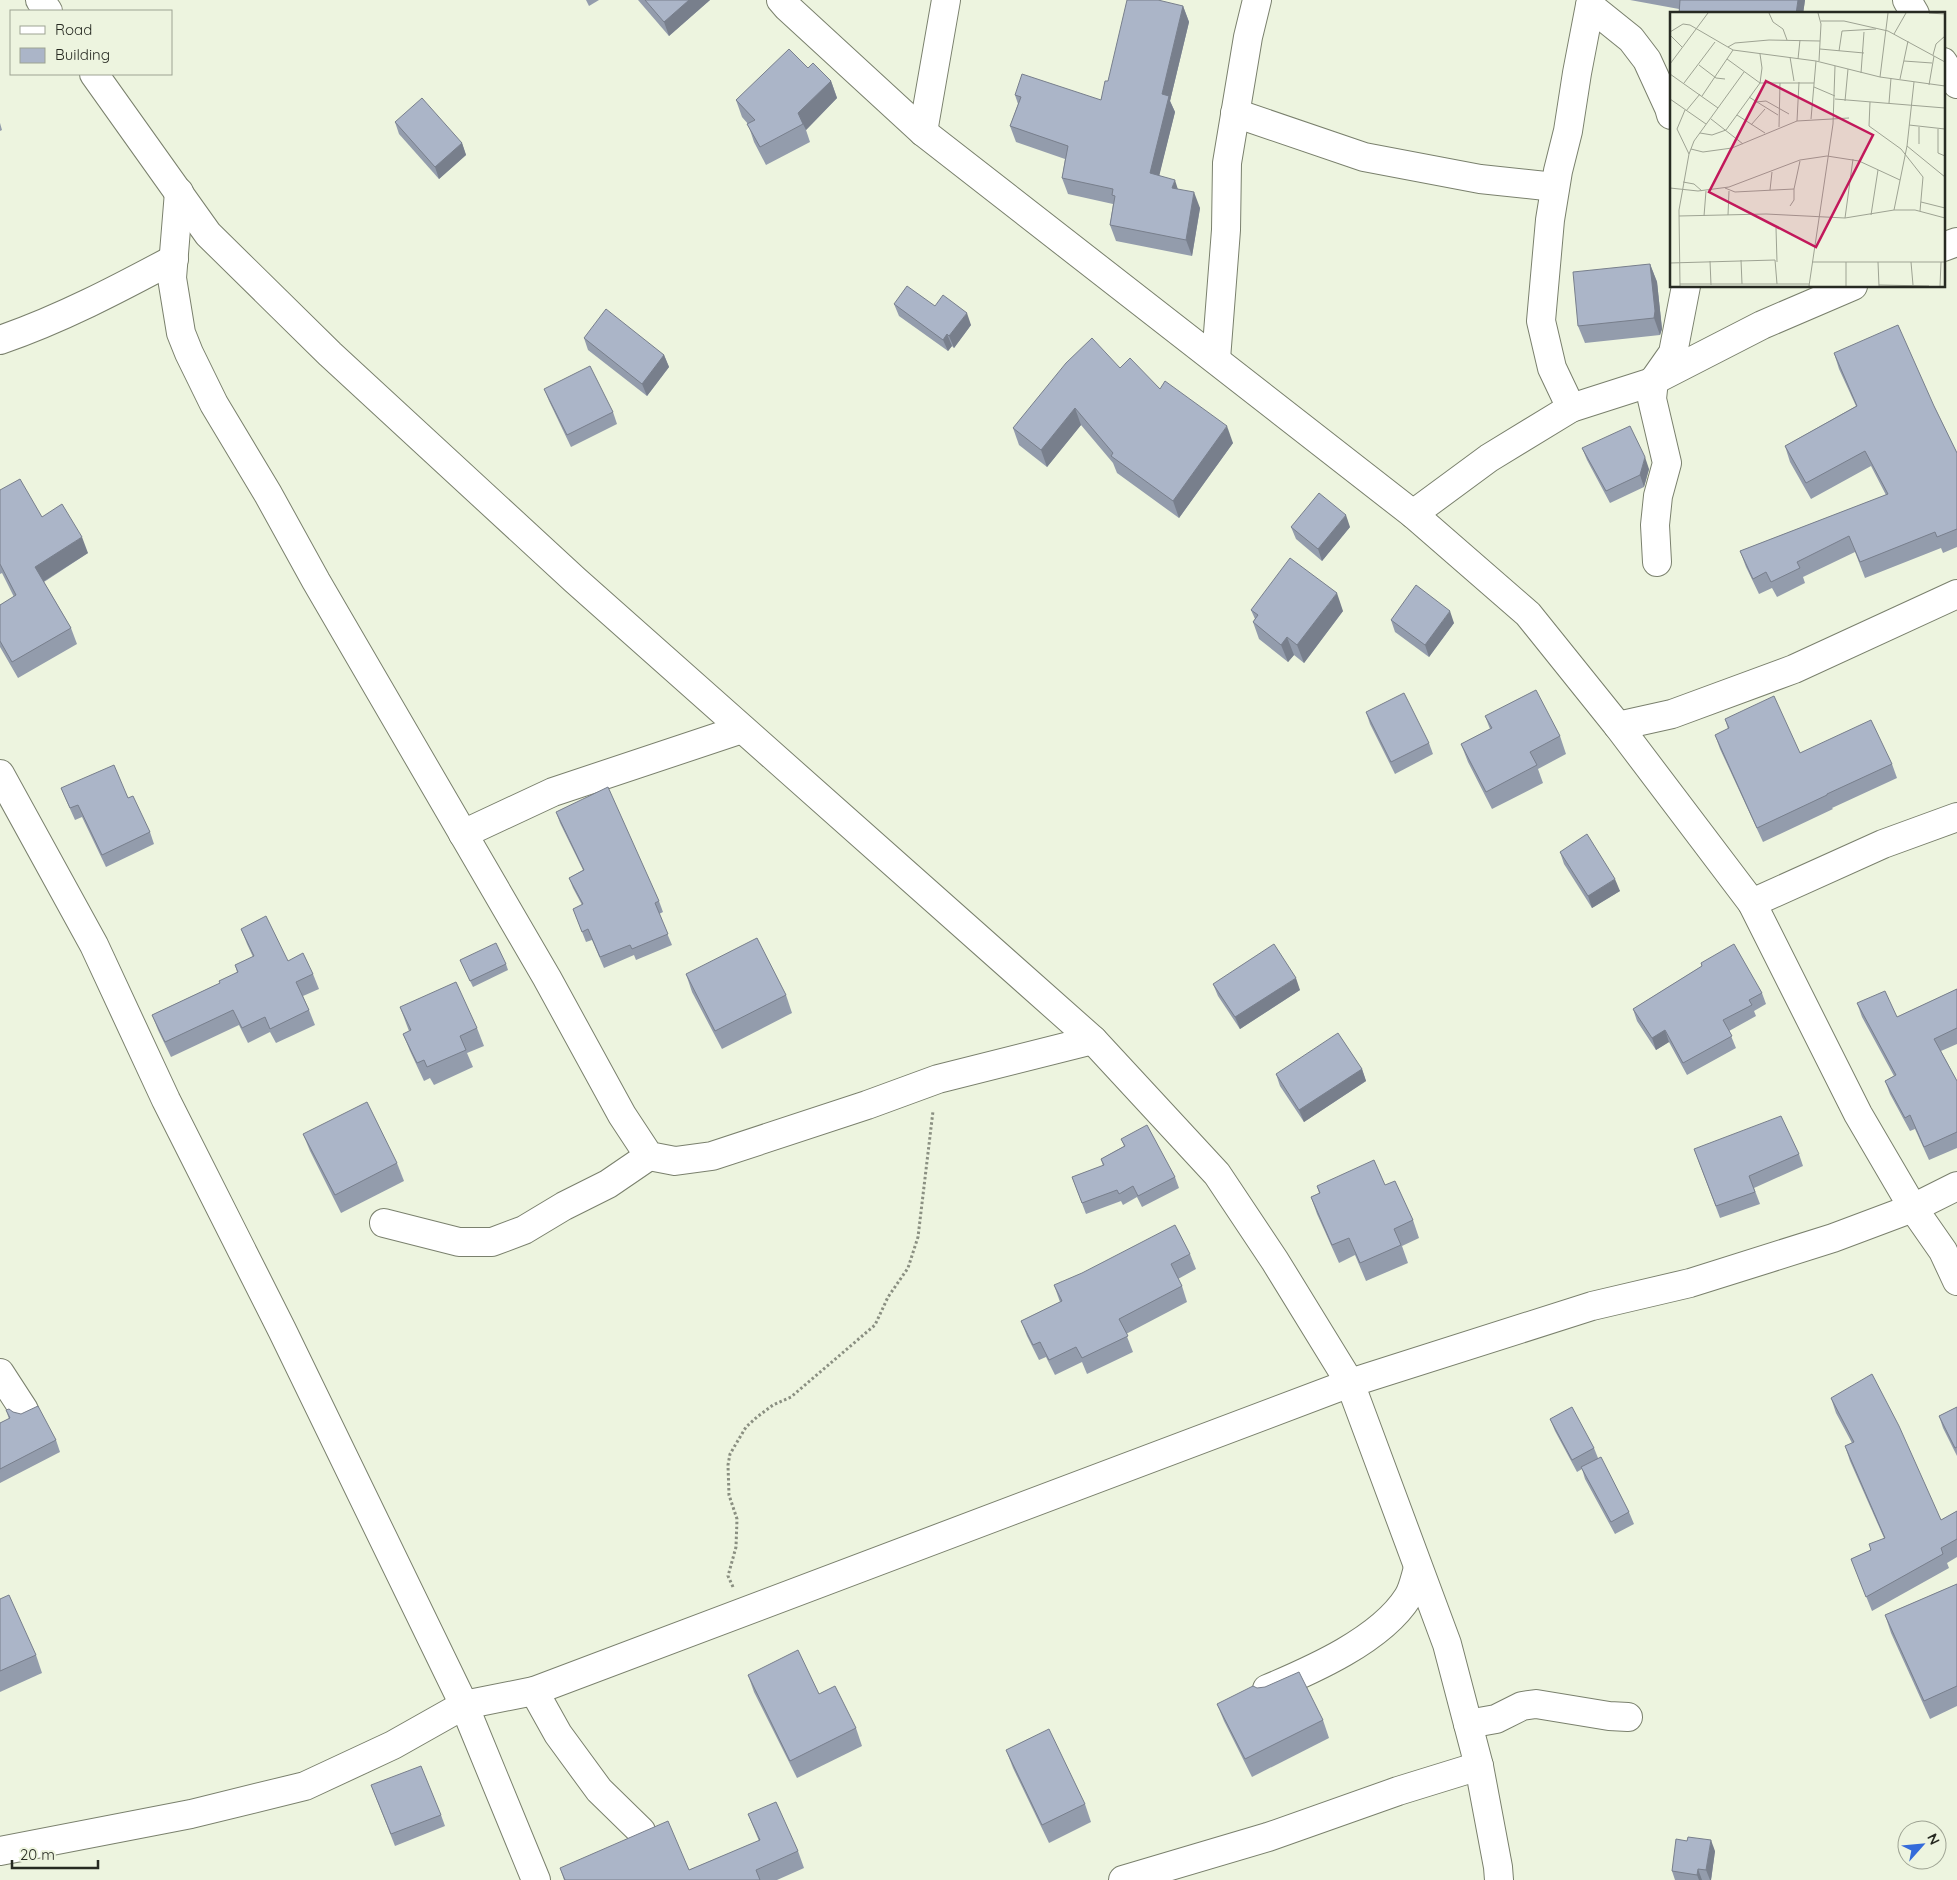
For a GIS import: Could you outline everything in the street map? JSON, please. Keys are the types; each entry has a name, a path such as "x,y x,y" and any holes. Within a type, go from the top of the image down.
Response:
{"street":[{"path":"782,0 787,7 923,132 1414,514 1528,614 1618,726 1752,903 1858,1114 1913,1208 1944,1251 1957,1281"},
{"path":"923,132 946,0"},
{"path":"1216,359 1226,230 1227,163 1248,37 1257,0"},
{"path":"1907,0 1914,12"},
{"path":"1591,3 1631,39 1647,60 1670,112"},
{"path":"1571,408 1552,368 1541,321 1555,186 1568,131 1591,3"},
{"path":"1944,64 1957,84"},
{"path":"95,75 208,234 330,354 575,580 1093,1040 1216,1174 1276,1261 1350,1383 1447,1644 1479,1766 1499,1880"},
{"path":"1235,113 1364,157 1480,179 1555,186"},
{"path":"179,192 172,278 181,334 214,404 547,978 622,1115 649,1156"},
{"path":"1944,248 1957,242"},
{"path":"0,340 112,292 174,259"},
{"path":"1657,562 1656,515 1658,496 1667,463 1652,399 1654,380 1673,353 1686,288"},
{"path":"1414,514 1489,458 1571,408 1654,380 1762,326 1848,288"},
{"path":"1618,726 1672,714 1794,669 1957,594"},
{"path":"464,834 552,792 742,729"},
{"path":"0,774 94,945 166,1100 282,1330 464,1705 536,1880"},
{"path":"1752,903 1883,844 1957,817"},
{"path":"384,1223 459,1242 492,1242 524,1230 564,1206 608,1184 649,1156 675,1161 712,1156 858,1108 938,1079 1093,1040"},
{"path":"0,1851 191,1814 305,1786 393,1745 464,1705 534,1691 1350,1383 1592,1306 1690,1283 1833,1238 1913,1208 1957,1186"},
{"path":"0,1374 24,1410"},
{"path":"1264,1690 1322,1664 1356,1644 1390,1620 1409,1596 1418,1568"},
{"path":"534,1691 558,1734 599,1790 641,1831"},
{"path":"1468,1724 1496,1720 1522,1706 1536,1704 1609,1716 1628,1717"},
{"path":"1122,1880 1268,1836 1398,1791 1479,1766"}],"path":[{"path":"746,1612 728,1576 736,1547 737,1518 729,1495 728,1465 730,1454 751,1422 773,1405 791,1397 875,1325 888,1297 908,1268 918,1237 938,1079"}],"building":[{"path":"645,0 689,0 664,22"},
{"path":"1127,0 1158,0 1183,6 1162,94 1169,96 1150,173 1175,180 1172,188 1194,192 1186,240 1110,225 1115,196 1112,195 1113,189 1062,178 1068,146 1010,126 1021,97 1015,95 1022,74 1101,100 1105,81 1108,81"},
{"path":"1680,0 1798,0 1796,12 1679,12"},
{"path":"789,49 808,68 813,63 831,81 798,113 803,124 760,147 747,124 755,120 736,100"},
{"path":"422,98 462,143 435,167 395,122"},
{"path":"1650,264 1655,311 1654,318 1578,326 1573,272"},
{"path":"907,286 935,306 943,295 967,313 949,336 947,334 943,340 894,304"},
{"path":"606,309 664,355 642,384 584,338"},
{"path":"1898,325 1957,453 1957,529 1937,537 1935,532 1860,562 1849,536 1797,562 1800,568 1771,582 1766,572 1753,579 1740,551 1888,494 1865,451 1806,483 1785,446 1857,406 1834,353"},
{"path":"1092,338 1120,368 1130,358 1160,389 1165,381 1227,426 1173,501 1111,456 1113,453 1075,408 1041,450 1013,428 1066,363"},
{"path":"590,366 613,412 567,435 544,389"},
{"path":"1630,426 1645,457 1640,475 1606,491 1582,448"},
{"path":"20,479 42,517 62,504 82,537 35,567 71,628 12,662 0,641 0,605 16,595 0,564 0,490"},
{"path":"1319,493 1346,515 1318,549 1291,527"},
{"path":"1290,558 1337,593 1297,645 1287,637 1281,645 1253,622 1258,615 1251,610"},
{"path":"1416,585 1450,611 1425,645 1391,620"},
{"path":"1536,690 1560,736 1530,752 1537,765 1486,792 1461,744 1492,728 1485,716"},
{"path":"1404,693 1429,743 1391,762 1366,712"},
{"path":"1774,696 1800,753 1871,720 1892,764 1757,828 1715,735 1729,728 1725,719"},
{"path":"114,765 128,798 133,796 150,832 102,855 78,805 70,808 61,788"},
{"path":"608,787 659,901 655,903 668,934 632,949 630,945 600,957 588,929 582,932 573,909 583,904 569,878 584,870 556,812"},
{"path":"1587,834 1615,879 1588,896 1560,852"},
{"path":"266,916 288,961 303,953 313,974 296,982 309,1010 270,1029 265,1017 242,1028 233,1010 165,1042 152,1015 220,983 219,981 238,972 235,965 254,956 241,929"},
{"path":"757,938 786,995 715,1031 686,974"},
{"path":"496,943 506,964 470,981 460,960"},
{"path":"1274,944 1296,978 1235,1017 1213,984"},
{"path":"1734,944 1762,993 1749,1000 1752,1005 1723,1020 1732,1036 1683,1063 1665,1030 1652,1038 1633,1009 1702,966 1701,963"},
{"path":"456,982 477,1028 460,1036 466,1050 427,1067 424,1060 417,1063 403,1034 411,1030 400,1007"},
{"path":"1957,989 1957,1028 1934,1039 1957,1081 1957,1132 1924,1147 1910,1115 1905,1118 1885,1081 1896,1075 1857,1003 1885,991 1897,1017"},
{"path":"1338,1033 1362,1069 1299,1110 1276,1074"},
{"path":"367,1102 397,1163 335,1195 303,1134"},
{"path":"1781,1116 1799,1154 1749,1176 1755,1192 1716,1206 1694,1149"},
{"path":"1147,1125 1175,1177 1138,1196 1133,1186 1119,1194 1117,1190 1082,1203 1072,1177 1104,1165 1101,1159 1125,1146 1121,1139"},
{"path":"1374,1160 1385,1185 1395,1181 1413,1220 1394,1229 1401,1245 1360,1263 1349,1238 1332,1245 1311,1197 1320,1193 1317,1186"},
{"path":"1175,1225 1190,1254 1171,1264 1182,1286 1119,1319 1128,1336 1082,1358 1076,1347 1049,1360 1040,1342 1033,1345 1021,1321 1062,1301 1054,1285 1082,1273"},
{"path":"1872,1374 1899,1426 1941,1520 1957,1511 1957,1539 1941,1548 1943,1554 1866,1597 1851,1559 1871,1550 1869,1544 1885,1538 1845,1446 1854,1442 1831,1398"},
{"path":"38,1406 56,1440 0,1469 0,1423 10,1418 6,1410 9,1409 21,1414"},
{"path":"1572,1407 1594,1448 1572,1460 1550,1419"},
{"path":"1957,1407 1957,1447 1955,1448 1939,1416"},
{"path":"1601,1457 1629,1512 1611,1522 1581,1467"},
{"path":"1957,1584 1957,1686 1924,1701 1885,1615"},
{"path":"9,1595 36,1655 0,1671 0,1599"},
{"path":"798,1650 819,1694 835,1686 856,1728 790,1761 748,1675"},
{"path":"1299,1672 1323,1720 1245,1759 1217,1704 1253,1686 1257,1688 1265,1687"},
{"path":"1049,1729 1085,1804 1042,1825 1006,1750"},
{"path":"421,1766 441,1815 391,1834 371,1785"},
{"path":"776,1802 798,1851 756,1870 760,1880 565,1880 560,1868 668,1821 689,1870 760,1840 748,1814"},
{"path":"1688,1837 1711,1840 1706,1870 1698,1869 1697,1875 1672,1871 1676,1839 1687,1841"}]}
